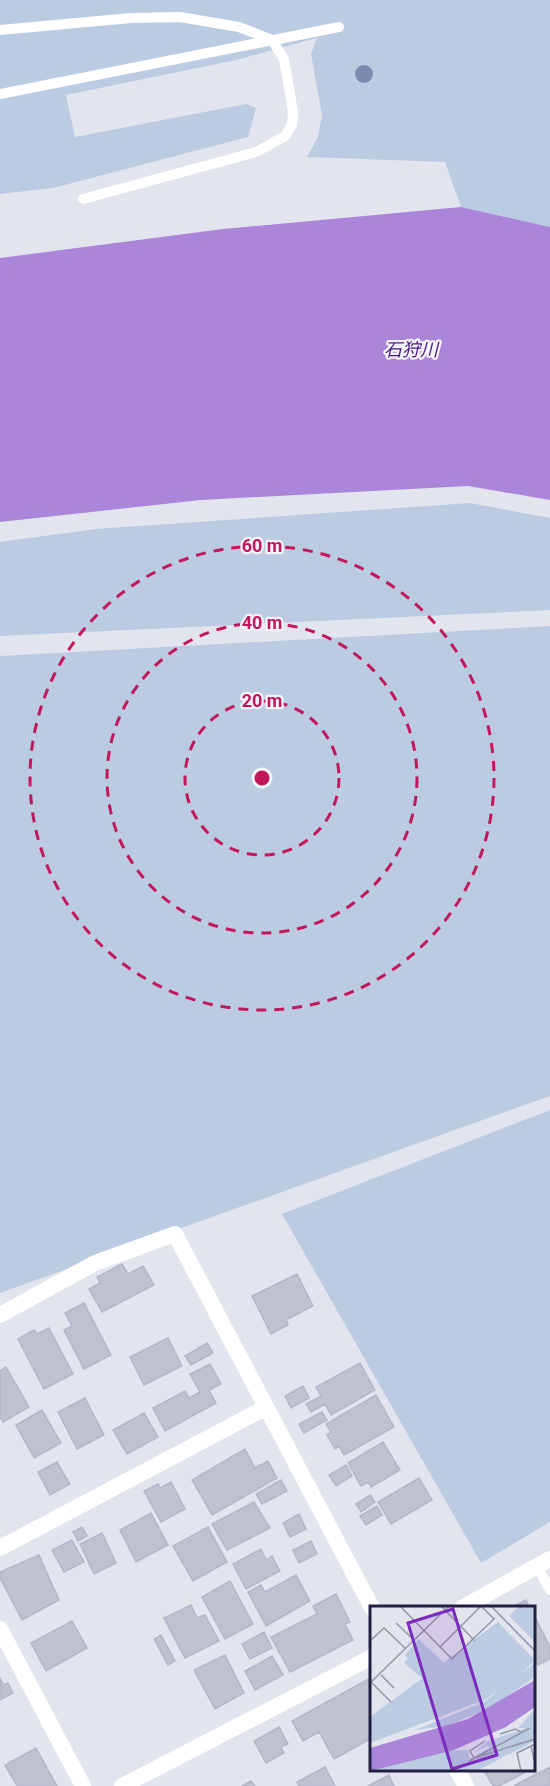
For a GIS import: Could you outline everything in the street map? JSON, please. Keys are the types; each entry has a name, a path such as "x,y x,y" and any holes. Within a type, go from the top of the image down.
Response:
{"street":[{"path":"0,1315 95,1263 175,1234 371,1606"},
{"path":"0,1548 265,1408"},
{"path":"466,1606 544,1562"},
{"path":"0,1629 83,1786"},
{"path":"122,1786 370,1658"},
{"path":"458,1771 466,1786"}],"lane":[{"path":"0,30 131,18 180,17 239,27 272,40 284,58 293,112 292,125 285,136 256,152 83,200"},
{"path":"0,94 339,27"},
{"path":"544,1562 550,1590"}],"shaded area":[{"path":"0,0 550,0 550,227 461,207 445,162 307,157 318,137 322,115 311,54 317,38 236,60 66,95 75,137 246,104 256,108 248,137 53,188 0,194"},
{"path":"470,503 550,518 550,610 0,636 0,542 96,529"},
{"path":"550,626 550,1096 0,1293 0,656"},
{"path":"550,1110 550,1522 481,1563 282,1214"}],"water":[{"name":"石狩川","path":"461,207 550,227 550,500 468,486 201,500 0,522 0,258 223,229"}],"building":[{"path":"122,1264 128,1274 143,1266 154,1285 102,1312 89,1289 100,1283 97,1277"},
{"path":"297,1274 313,1306 286,1320 288,1325 271,1334 252,1296"},
{"path":"84,1303 111,1355 84,1369 64,1330 72,1326 65,1313"},
{"path":"49,1328 73,1374 44,1389 18,1339 34,1330 37,1334"},
{"path":"168,1338 182,1366 144,1385 130,1357"},
{"path":"207,1343 213,1353 191,1365 185,1356"},
{"path":"360,1363 375,1390 331,1415 325,1404 311,1412 306,1404 321,1396 316,1387"},
{"path":"210,1364 221,1384 209,1390 216,1403 165,1431 153,1408 185,1391 189,1398 200,1392 190,1374"},
{"path":"6,1367 29,1407 3,1422 0,1417 0,1371"},
{"path":"303,1386 309,1398 291,1408 285,1396"},
{"path":"376,1395 394,1427 344,1455 339,1446 335,1449 327,1435 331,1432 326,1424"},
{"path":"85,1398 104,1435 77,1449 58,1412"},
{"path":"42,1410 61,1443 34,1458 16,1425"},
{"path":"322,1412 327,1420 304,1433 299,1424"},
{"path":"144,1413 158,1437 127,1454 113,1430"},
{"path":"383,1442 400,1470 371,1487 368,1482 361,1486 348,1463"},
{"path":"245,1449 255,1468 268,1461 277,1478 212,1515 192,1480"},
{"path":"57,1462 70,1484 50,1495 38,1472"},
{"path":"346,1465 352,1476 336,1486 329,1475"},
{"path":"419,1478 432,1500 391,1524 378,1502"},
{"path":"281,1480 287,1491 262,1504 256,1494"},
{"path":"171,1482 185,1509 161,1522 144,1491 158,1484 160,1488"},
{"path":"370,1495 375,1502 361,1512 356,1504"},
{"path":"254,1502 270,1528 227,1550 212,1524"},
{"path":"377,1506 382,1515 366,1525 360,1516"},
{"path":"151,1513 168,1545 136,1562 120,1530"},
{"path":"299,1514 306,1529 290,1537 283,1523"},
{"path":"82,1527 87,1536 78,1541 73,1532"},
{"path":"208,1527 227,1562 193,1581 173,1546"},
{"path":"102,1533 116,1563 94,1574 80,1544"},
{"path":"72,1540 84,1562 64,1572 52,1550"},
{"path":"311,1541 317,1554 299,1563 293,1550"},
{"path":"261,1549 266,1560 272,1556 280,1571 246,1589 233,1564"},
{"path":"39,1555 59,1600 22,1620 0,1578 0,1572"},
{"path":"296,1575 310,1601 266,1626 248,1592 261,1585 265,1592"},
{"path":"230,1581 253,1624 225,1639 202,1597"},
{"path":"336,1594 350,1622 345,1624 353,1640 290,1672 271,1637 317,1614 313,1606"},
{"path":"526,1600 529,1606 515,1606"},
{"path":"191,1605 197,1618 205,1615 219,1641 185,1658 164,1618"},
{"path":"535,1617 550,1647 550,1659 538,1665 535,1660"},
{"path":"72,1621 87,1648 46,1671 31,1643"},
{"path":"264,1632 272,1648 250,1659 242,1644"},
{"path":"161,1635 175,1661 168,1665 154,1639"},
{"path":"225,1655 244,1693 215,1709 194,1670"},
{"path":"272,1656 283,1675 255,1690 245,1671"},
{"path":"0,1678 4,1685 8,1683 13,1693 0,1700"},
{"path":"370,1678 370,1739 334,1759 319,1732 303,1741 292,1721"},
{"path":"279,1727 288,1744 281,1747 284,1753 266,1763 254,1741"},
{"path":"36,1748 57,1786 17,1786 5,1765"},
{"path":"325,1767 335,1786 299,1786 297,1782"},
{"path":"550,1767 550,1786 515,1786 515,1785"},
{"path":"485,1771 528,1771 499,1786 493,1786"},
{"path":"389,1775 394,1786 368,1786"},
{"path":"251,1781 255,1786 242,1786"}]}
